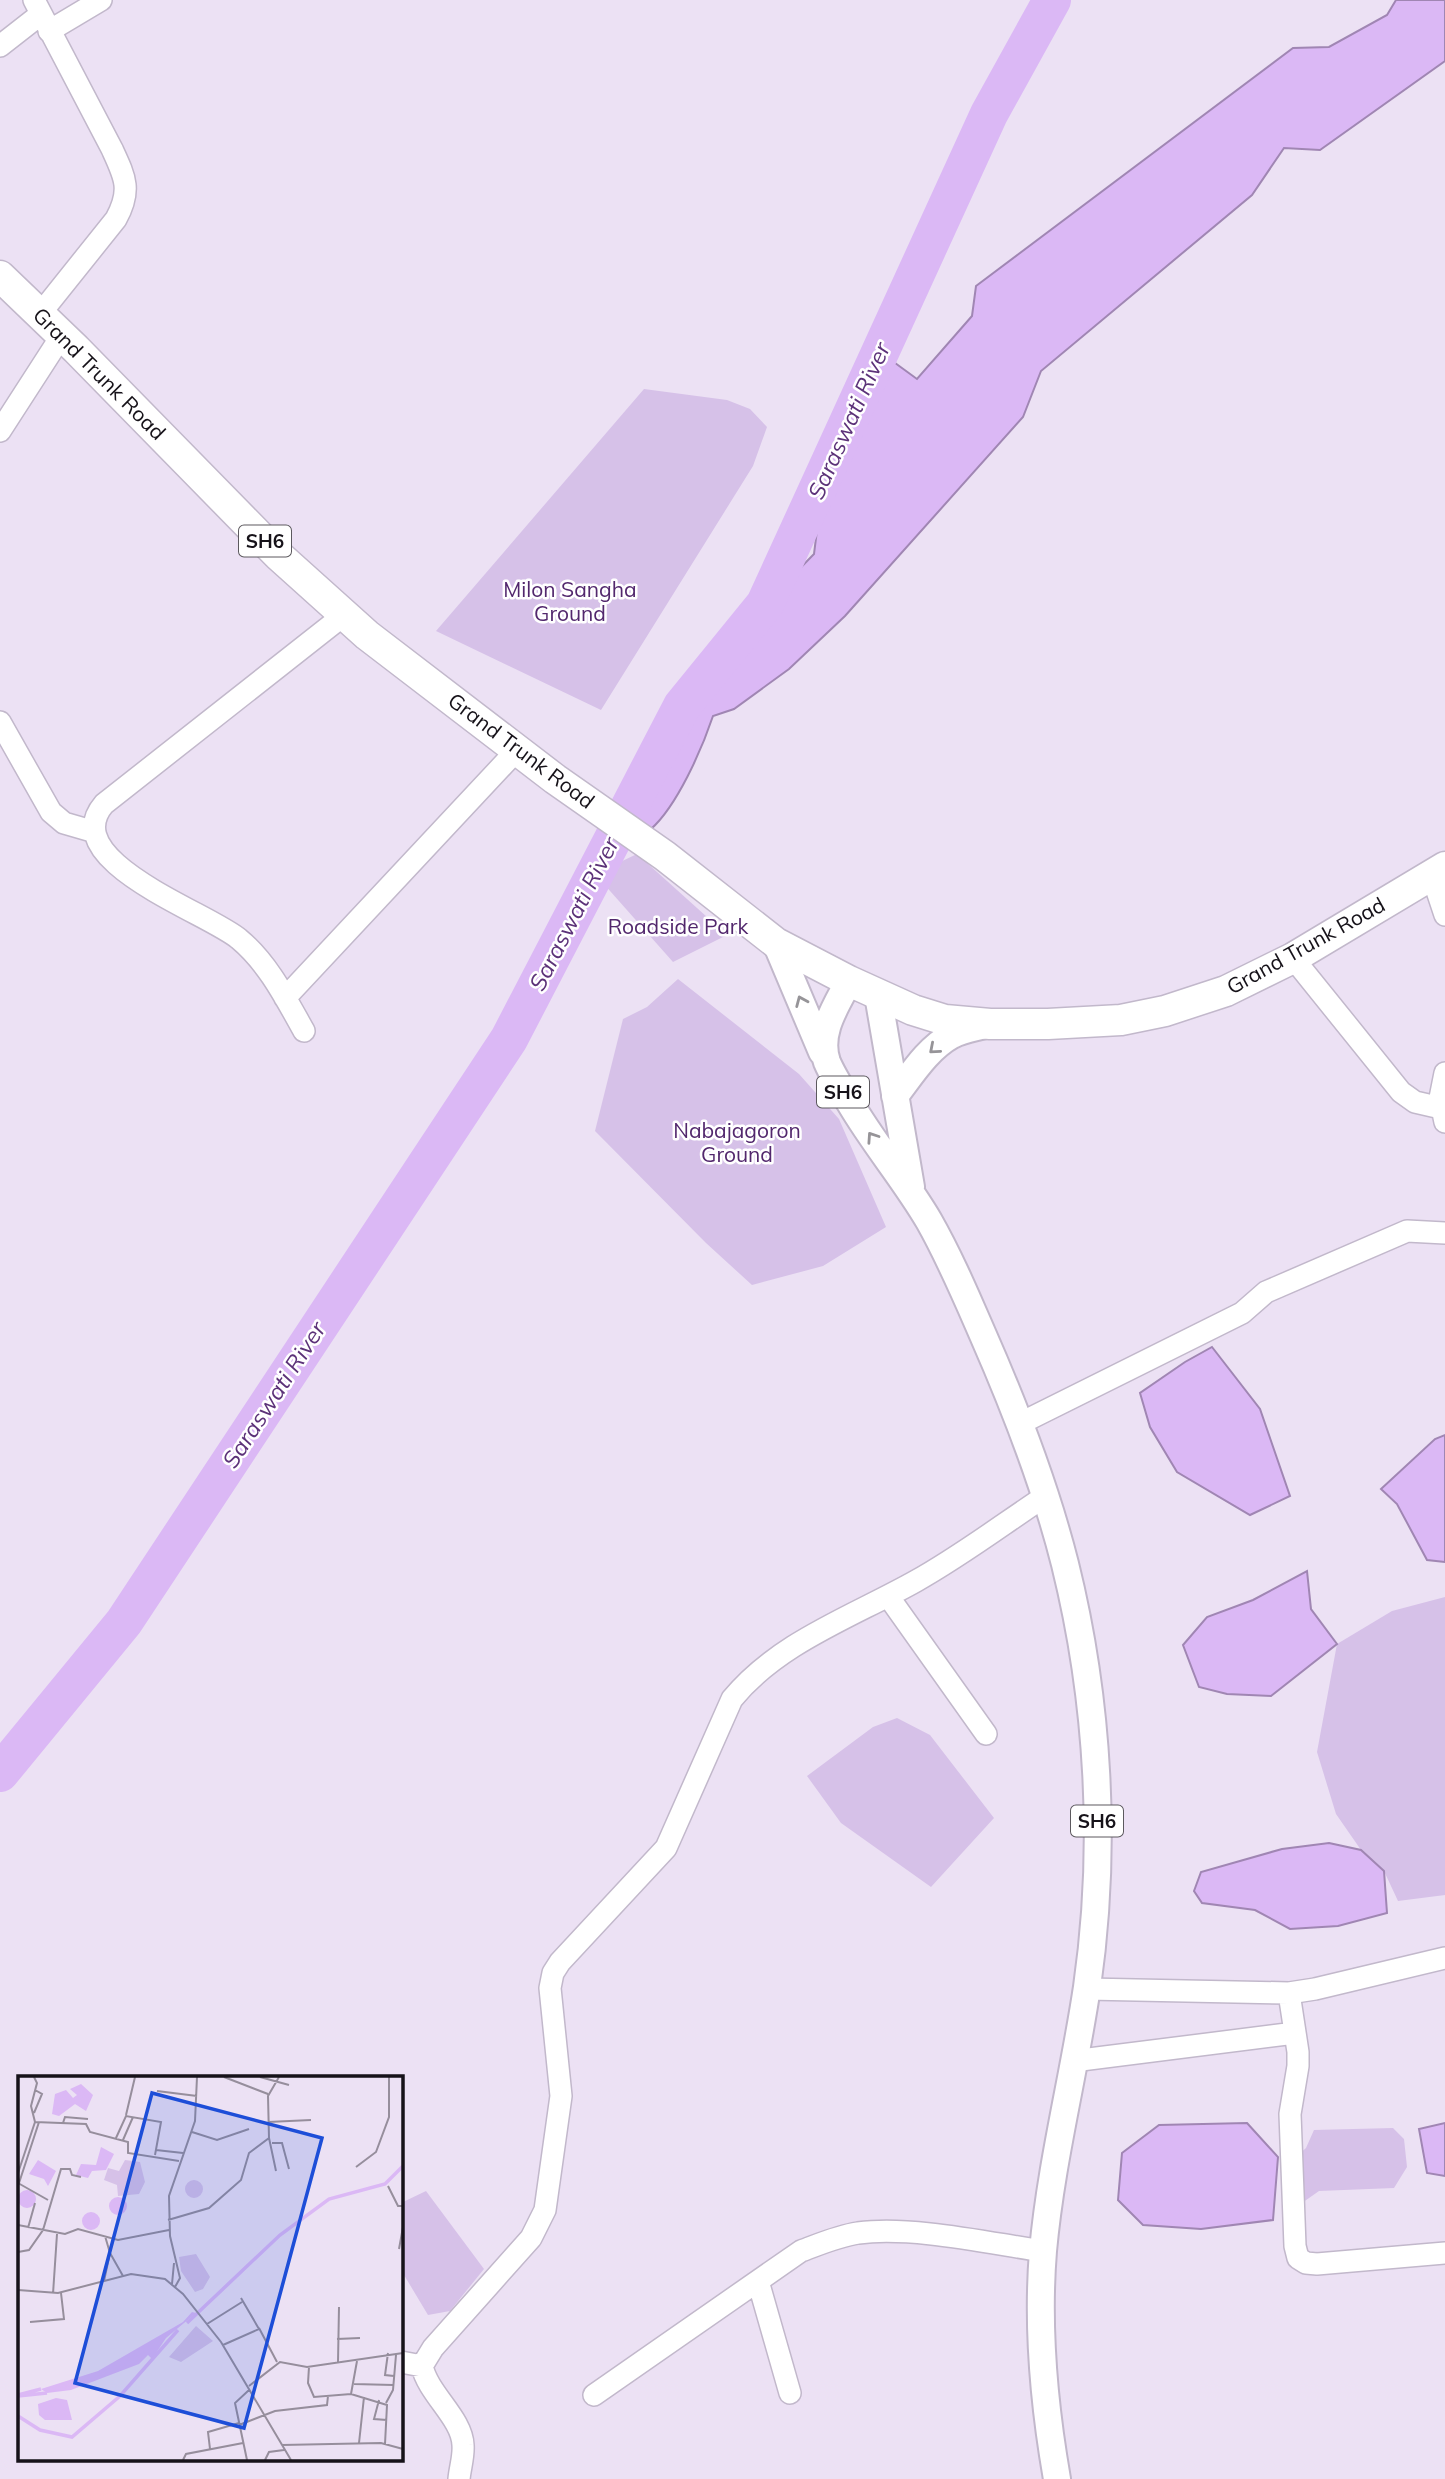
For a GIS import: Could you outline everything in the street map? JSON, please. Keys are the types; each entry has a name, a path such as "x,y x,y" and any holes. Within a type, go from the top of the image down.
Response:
{"highway":[{"name":"Grand Trunk Road","path":"0,276 62,335 278,555 367,635 555,779 665,856 776,943 913,1010 945,1020 990,1024 1121,1020 1165,1011 1226,991 1293,958 1438,872"}],"main road":[{"path":"776,943 826,1060"},
{"name":"SH6","path":"849,981 826,1027 826,1060 856,1113 912,1192 949,1256 1021,1423 1047,1495 1066,1568 1088,1689 1098,1825 1093,1937 1087,1989 1043,2251 1045,2380 1049,2437 1057,2479"},
{"name":"SH6","path":"878,995 912,1192"},
{"path":"895,1096 925,1057 938,1045 955,1034 990,1024"}],"street":[{"path":"0,46 41,15 101,0"},
{"path":"40,314 116,219 125,202 122,170 41,15"},
{"path":"0,431 62,335"},
{"path":"304,1031 273,977 241,940 137,881 99,843 93,822 104,804 344,615"},
{"path":"0,722 51,812 64,823 95,832"},
{"path":"285,998 517,750"},
{"path":"1438,872 1445,915"},
{"path":"1293,958 1401,1092 1443,1115"},
{"path":"1443,1115 1440,1098 1445,1073"},
{"path":"1021,1423 1242,1313 1266,1292 1407,1231 1445,1233"},
{"path":"459,2479 463,2445 461,2434 424,2378 422,2366 433,2348 531,2238 545,2210 561,2096 550,1988 553,1973 560,1962 666,1848 732,1699 747,1681 769,1661 793,1646 929,1573 1047,1495"},
{"path":"888,1596 986,1734"},
{"path":"1087,1989 1289,1993 1445,1958"},
{"path":"1289,1993 1298,2066 1290,2114 1295,2246 1298,2258 1306,2263 1317,2264 1445,2253"},
{"path":"1073,2061 1295,2033"},
{"path":"594,2395 801,2251 832,2239 883,2231 911,2232 1043,2251"},
{"path":"758,2281 790,2393"},
{"path":"402,2362 422,2366"}],"green space":[{"name":"Milon Sangha Ground","path":"644,389 727,400 750,409 767,427 753,466 601,710 436,631"},
{"name":"Roadside Park","path":"637,854 727,935 673,962 595,874"},
{"name":"Nabajagoron Ground","path":"678,979 799,1074 839,1119 886,1227 823,1266 752,1285 706,1243 595,1131 623,1019 647,1007"},
{"path":"1445,1597 1445,1895 1398,1901 1384,1871 1361,1850 1336,1814 1317,1752 1337,1644 1392,1611"},
{"path":"897,1718 930,1735 994,1818 931,1887 841,1823 807,1776 873,1727"},
{"path":"1393,2128 1404,2139 1407,2167 1394,2188 1319,2191 1292,2210 1288,2164 1306,2148 1314,2130"},
{"path":"426,2191 484,2269 450,2311 428,2315 402,2272 402,2203"}],"water":[{"path":"1396,0 1445,0 1445,61 1320,150 1284,148 1252,195 1041,371 1023,417 845,616 789,669 734,709 713,716 688,776 661,819 651,829 626,813 682,706 765,604 814,554 824,475 880,352 917,379 972,316 976,286 1293,48 1329,47 1387,15"},
{"path":"1212,1347 1260,1409 1290,1496 1250,1515 1177,1472 1150,1427 1140,1393"},
{"path":"1445,1435 1445,1562 1427,1560 1397,1504 1381,1489 1435,1439"},
{"path":"1307,1571 1311,1609 1337,1644 1271,1696 1227,1694 1199,1687 1183,1645 1207,1617 1253,1600"},
{"path":"1329,1843 1361,1850 1384,1871 1387,1913 1338,1926 1290,1929 1255,1910 1202,1903 1194,1891 1201,1872 1282,1849"},
{"path":"1247,2123 1278,2157 1273,2220 1201,2229 1143,2225 1118,2200 1122,2153 1159,2125"},
{"path":"1445,2123 1445,2176 1427,2173 1419,2129"}],"waterway":[{"name":"Saraswati River","path":"0,1773 124,1622 509,1039 682,706 765,604 989,114 1052,0"}]}
